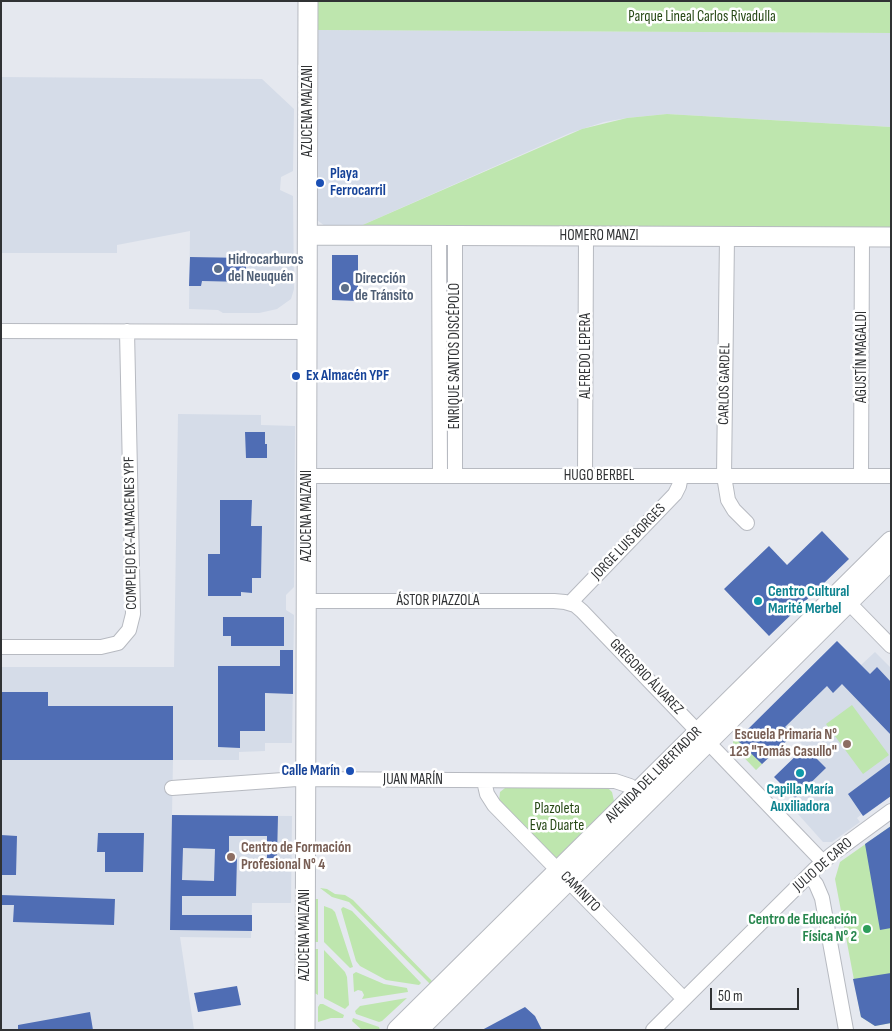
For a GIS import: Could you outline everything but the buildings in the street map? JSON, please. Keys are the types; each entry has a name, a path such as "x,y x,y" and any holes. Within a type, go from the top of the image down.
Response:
{"main road":[{"name":"AZUCENA MAIZANI","path":"305,1030 308,1"},
{"name":"HOMERO MANZI","path":"308,235 891,237"},
{"name":"AVENIDA DEL LIBERTADOR","path":"703,737 891,540"},
{"name":"AVENIDA DEL LIBERTADOR","path":"396,1030 563,875 703,737 891,560"},
{"name":"AVENIDA DEL LIBERTADOR","path":"418,1030 563,875"}],"street":[{"name":"ENRIQUE SANTOS DISCÉPOLO","path":"440,476 447,236"},
{"name":"ENRIQUE SANTOS DISCÉPOLO","path":"447,236 455,476"},
{"name":"ALFREDO LEPERA","path":"585,476 586,236"},
{"name":"CARLOS GARDEL","path":"727,237 724,476 728,500 747,523"},
{"name":"AGUSTÍN MAGALDI","path":"861,476 862,237"},
{"path":"1,331 308,332"},
{"name":"COMPLEJO EX-ALMACENES YPF","path":"1,647 101,648 118,643 129,630 133,614 127,332"},
{"name":"HUGO BERBEL","path":"307,476 891,476"},
{"name":"JORGE LUIS BORGES","path":"570,603 675,494 681,476"},
{"name":"ÁSTOR PIAZZOLA","path":"307,601 554,601 570,603"},
{"path":"848,602 891,646"},
{"name":"GREGORIO ÁLVAREZ","path":"570,603 582,611 823,862"},
{"name":"JUAN MARÍN","path":"172,788 266,780 615,782 626,784 642,797"},
{"name":"CAMINITO","path":"484,781 487,794 494,805 684,999"},
{"name":"JULIO DE CARO","path":"653,1030 823,862 891,811"},
{"path":"809,876 816,884 822,898 846,1030"}],"shaded area":[{"path":"317,30 891,33 891,127 667,114 604,122 570,133 358,227 325,226 317,220 315,213"},
{"path":"1,77 262,79 294,109 293,171 281,177 280,190 293,196 294,289 291,299 277,309 259,313 223,313 218,310 189,309 190,231 117,245 117,253 1,253"},
{"path":"178,414 261,415 261,425 295,426 294,587 286,595 286,610 294,615 292,743 265,743 265,751 239,752 239,760 173,760 172,815 292,816 291,903 252,903 251,938 180,937 194,1030 1,1030 1,667 174,667"},
{"name":"Escuela Primaria N° 123 \"Tomás Casullo\"","path":"837,641 861,665 875,652 891,668 891,796 864,816 862,814 857,818 860,822 832,842 823,842 789,804 825,768 793,735 756,770 733,746 733,742"}],"green space":[{"name":"Parque Lineal Carlos Rivadulla","path":"317,1 891,1 891,33 317,30"},
{"path":"667,114 891,127 891,230 358,227 582,129 627,118"},
{"path":"852,705 889,755 863,774 826,724"},
{"path":"736,738 762,764 756,770 733,746"},
{"name":"Plazoleta Eva Duarte","path":"511,786 607,787 612,792 614,801 563,857 555,859 499,801 500,792"},
{"name":"Centro de Educación Física N° 2","path":"891,826 891,1023 875,1026 861,1017 835,879 840,862"},
{"path":"320,888 327,889 335,894 345,895 353,900 432,981 430,984 349,902 332,897"},
{"path":"313,899 318,899 318,942 313,942"},
{"path":"324,906 335,912 353,967 350,968 324,942"},
{"path":"343,907 352,911 421,983 419,985 386,980 360,966 356,961 341,909"},
{"path":"313,949 318,949 318,995 313,992"},
{"path":"324,950 345,972 347,977 349,1005 345,1009 324,998"},
{"path":"356,972 384,984 407,988 408,992 362,999 364,995 362,991 354,992 353,974"},
{"path":"407,998 379,1022 356,1014 355,1011 360,1006"},
{"path":"320,1004 344,1015 343,1018 331,1018 318,1022 318,1007"},
{"path":"353,1018 379,1027 380,1030 362,1030 352,1021"}],"place":[{"name":"Playa Ferrocarril","path":"320,183"},
{"name":"Hidrocarburos del Neuquén","path":"218,269"},
{"name":"Dirección de Tránsito","path":"345,288"},
{"name":"Ex Almacén YPF","path":"296,376"},
{"name":"Centro Cultural Marité Merbel","path":"758,601"},
{"name":"Escuela Primaria N° 123 \"Tomás Casullo\"","path":"847,744"},
{"name":"Calle Marín","path":"350,771"},
{"name":"Capilla María Auxiliadora","path":"800,773"},
{"name":"Centro de Formación Profesional N° 4","path":"231,857"},
{"name":"Centro de Educación Física N° 2","path":"867,929"}]}
